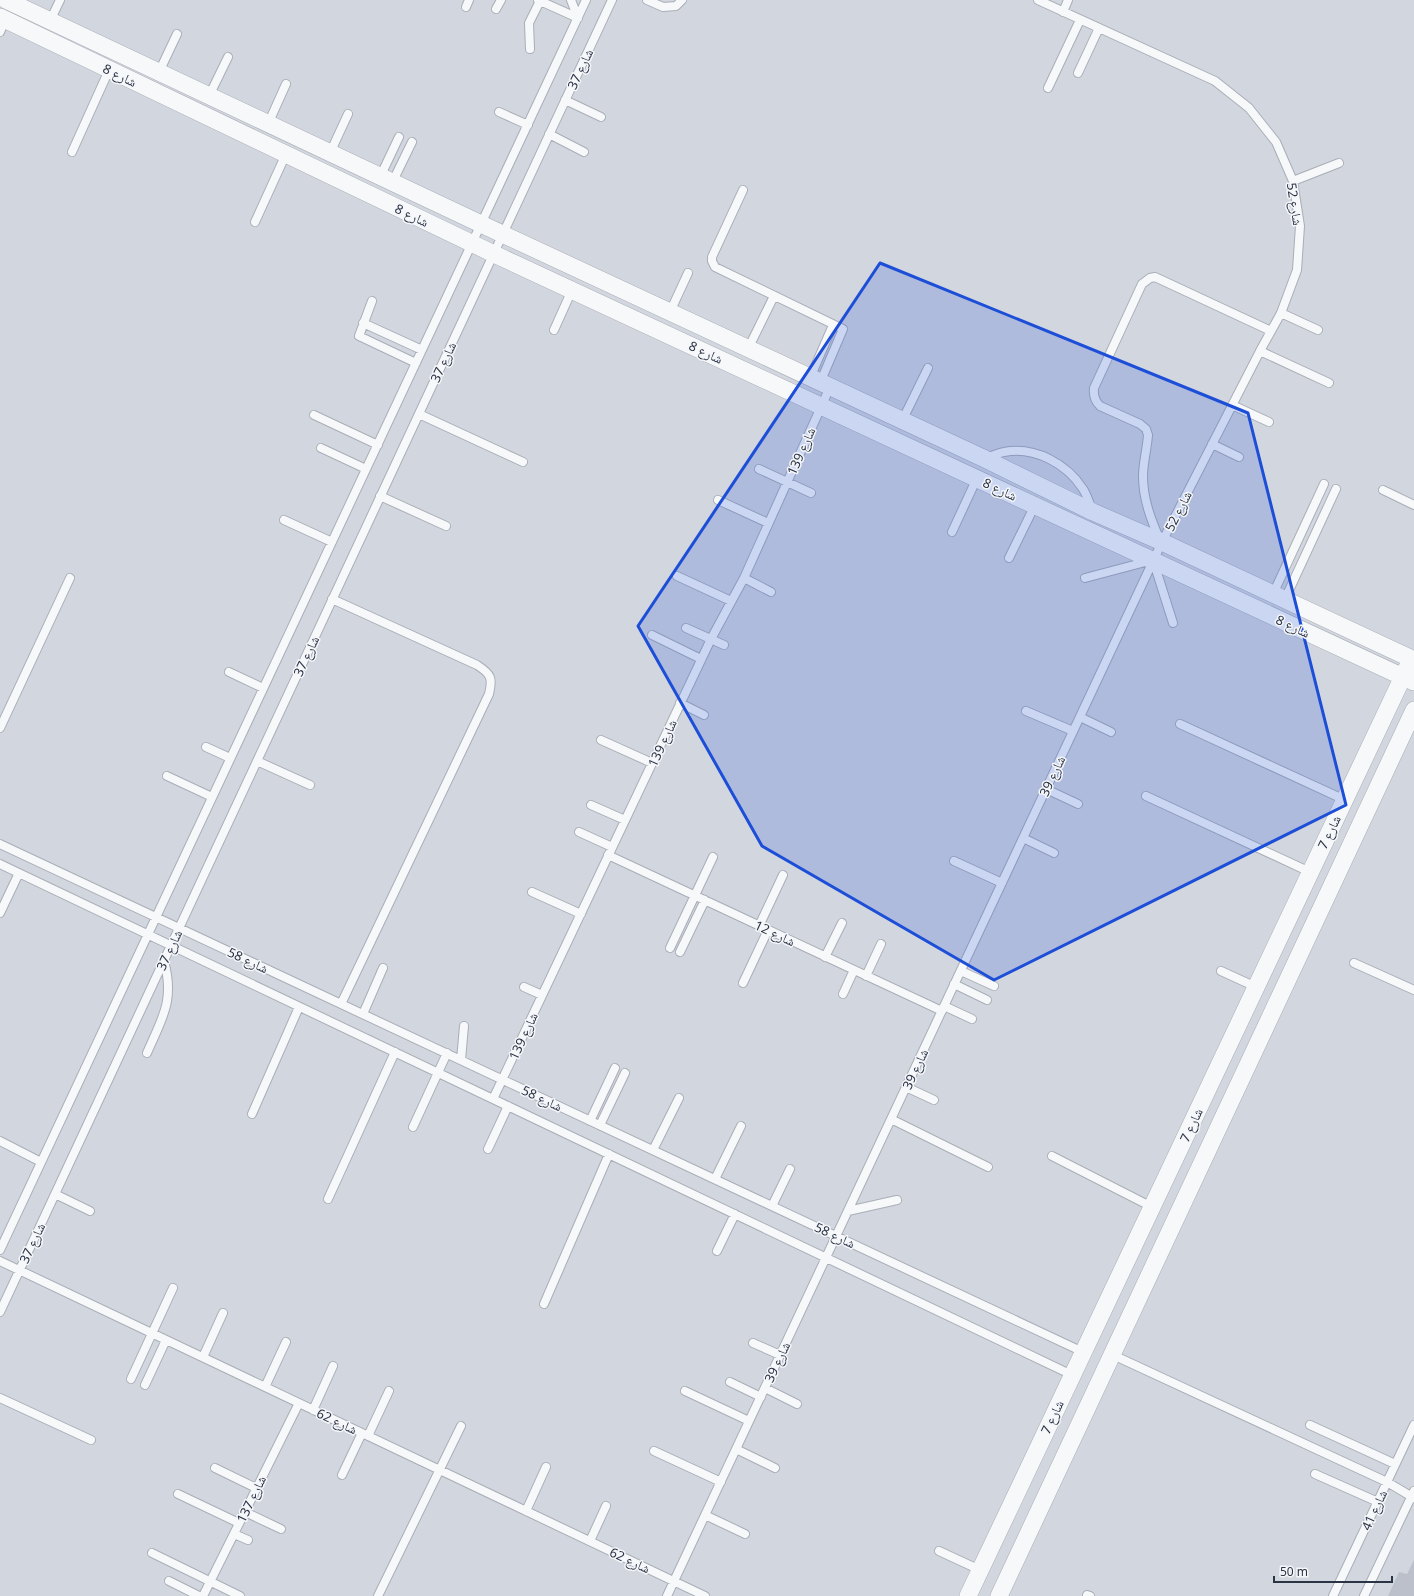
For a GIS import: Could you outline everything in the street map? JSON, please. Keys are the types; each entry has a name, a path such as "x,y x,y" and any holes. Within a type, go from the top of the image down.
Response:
{"street":[{"name":"شارع 8","path":"6,0 386,180 983,458 1093,512 1413,657"},
{"name":"شارع 8","path":"2,23 109,70 494,254 978,478 1408,680"},
{"name":"شارع 7","path":"968,1596 1310,872 1345,800 1408,680 1413,657"},
{"name":"شارع 7","path":"1000,1596 1414,710"}],"lane":[{"path":"50,21 60,0"},
{"path":"496,9 501,0"},
{"path":"530,49 529,23 539,0 578,18"},
{"path":"571,0 578,18"},
{"name":"شارع 37","path":"0,1250 586,0"},
{"name":"شارع 37","path":"0,1312 612,0"},
{"path":"647,0 663,7 676,6 682,0"},
{"name":"شارع 52","path":"1038,0 1216,81 1249,108 1276,142 1293,181 1300,226 1297,263 1281,313 1162,542"},
{"path":"1063,12 1068,0"},
{"path":"1048,88 1080,20"},
{"path":"1078,73 1099,28"},
{"path":"159,72 177,34"},
{"path":"209,96 228,57"},
{"path":"72,152 109,70"},
{"path":"268,124 286,84"},
{"path":"565,100 601,117"},
{"path":"499,112 528,125"},
{"path":"330,153 348,114"},
{"path":"549,134 584,152"},
{"path":"386,180 399,137"},
{"path":"386,180 412,142"},
{"path":"255,222 286,154"},
{"path":"1293,181 1339,163"},
{"path":"744,190 712,257 712,261 715,267 843,329 820,382"},
{"path":"670,312 688,273"},
{"path":"1162,542 1150,519 1146,498 1143,476 1148,435 1146,429 1140,424 1100,406 1096,402 1094,395 1094,388 1142,284 1150,278 1155,277 1271,331"},
{"path":"554,330 572,290"},
{"path":"748,349 774,296"},
{"path":"372,301 359,334 361,338 416,363"},
{"path":"1281,313 1318,330"},
{"path":"363,323 422,350"},
{"path":"820,382 833,325"},
{"path":"1260,351 1329,383"},
{"path":"902,421 928,368"},
{"name":"شارع 139","path":"493,1099 701,659 744,578 821,406 820,382"},
{"path":"1232,405 1269,422"},
{"path":"419,414 523,462"},
{"path":"314,415 378,445"},
{"path":"1212,444 1239,457"},
{"path":"321,448 366,469"},
{"path":"983,458 1006,452 1029,452 1050,459 1070,472 1084,490 1093,512"},
{"path":"759,469 811,493"},
{"path":"952,532 978,478"},
{"path":"1279,597 1324,484"},
{"path":"1279,597 1336,489"},
{"path":"1383,490 1414,505"},
{"path":"380,496 446,526"},
{"path":"718,500 768,523"},
{"path":"1010,558 1035,505"},
{"path":"284,520 332,542"},
{"name":"شارع 39","path":"667,1596 1162,542"},
{"path":"1085,578 1153,560 1173,623"},
{"path":"677,576 731,601"},
{"path":"0,728 70,578"},
{"path":"744,578 771,592"},
{"path":"332,599 477,665 487,672 492,682 489,694 341,1004"},
{"path":"686,628 724,645"},
{"path":"652,635 701,659"},
{"path":"229,672 263,688"},
{"path":"680,703 704,715"},
{"path":"1026,711 1073,731"},
{"path":"1080,717 1111,732"},
{"path":"1180,724 1345,800"},
{"path":"601,740 652,763"},
{"path":"206,747 230,758"},
{"path":"257,761 310,785"},
{"path":"167,776 212,797"},
{"path":"1046,789 1078,804"},
{"path":"1146,796 1310,872"},
{"path":"591,805 625,820"},
{"path":"579,832 612,847"},
{"path":"1023,838 1054,852"},
{"name":"شارع 58","path":"0,844 1083,1352"},
{"name":"شارع 12","path":"608,855 866,976 943,1009 972,1019"},
{"path":"670,948 713,857"},
{"path":"954,861 1002,882"},
{"name":"شارع 58","path":"0,864 1072,1374"},
{"path":"0,912 19,873"},
{"path":"758,926 783,875"},
{"path":"532,892 581,914"},
{"path":"680,952 705,900"},
{"path":"825,957 842,923"},
{"path":"743,983 768,930"},
{"path":"866,976 881,944"},
{"path":"147,1054 167,1006 169,991 168,976 164,961"},
{"path":"1354,963 1414,990"},
{"path":"363,1014 384,968"},
{"path":"843,994 854,970"},
{"path":"961,971 994,986"},
{"path":"1221,972 1256,987"},
{"path":"954,984 987,1000"},
{"path":"524,987 542,995"},
{"path":"252,1114 299,1007"},
{"path":"461,1060 464,1026"},
{"path":"328,1199 395,1052"},
{"path":"413,1127 447,1053"},
{"path":"590,1120 615,1068"},
{"path":"600,1125 625,1073"},
{"path":"906,1087 934,1100"},
{"path":"653,1150 678,1098"},
{"path":"488,1149 508,1106"},
{"path":"891,1119 988,1167"},
{"path":"715,1179 741,1126"},
{"path":"0,1141 41,1162"},
{"path":"544,1304 609,1154"},
{"path":"1052,1156 1152,1207"},
{"path":"772,1206 790,1169"},
{"path":"55,1194 90,1211"},
{"path":"848,1211 898,1200"},
{"path":"717,1251 735,1214"},
{"name":"شارع 62","path":"0,1261 705,1596"},
{"path":"131,1379 172,1288"},
{"path":"203,1357 223,1313"},
{"path":"145,1385 166,1340"},
{"path":"263,1386 284,1341"},
{"path":"753,1343 780,1356"},
{"path":"1113,1355 1413,1495 1364,1596"},
{"path":"313,1410 334,1366"},
{"path":"730,1382 761,1397"},
{"path":"765,1388 797,1404"},
{"path":"685,1391 749,1421"},
{"path":"342,1475 389,1392"},
{"path":"0,1398 92,1440"},
{"name":"شارع 137","path":"203,1596 298,1403"},
{"path":"1310,1425 1396,1464"},
{"name":"شارع 41","path":"1333,1596 1414,1425"},
{"path":"378,1596 461,1426"},
{"path":"736,1449 776,1468"},
{"path":"654,1451 721,1482"},
{"path":"526,1511 546,1467"},
{"path":"215,1468 256,1488"},
{"path":"1315,1474 1378,1502"},
{"path":"178,1494 239,1524"},
{"path":"590,1541 606,1506"},
{"path":"245,1512 280,1529"},
{"path":"705,1515 745,1534"},
{"path":"234,1534 248,1540"},
{"path":"939,1551 980,1570"},
{"path":"152,1554 240,1596"},
{"path":"169,1581 199,1596"}],"highlighted area":[{"path":"880,263 1248,413 1346,805 994,980 762,846 638,626"}],"shaded area":[{"path":"0,0 1414,0 1414,1596 0,1596"}],"building":[{"path":"1414,1560 1414,1596 1388,1596 1399,1572 1407,1574"}]}
